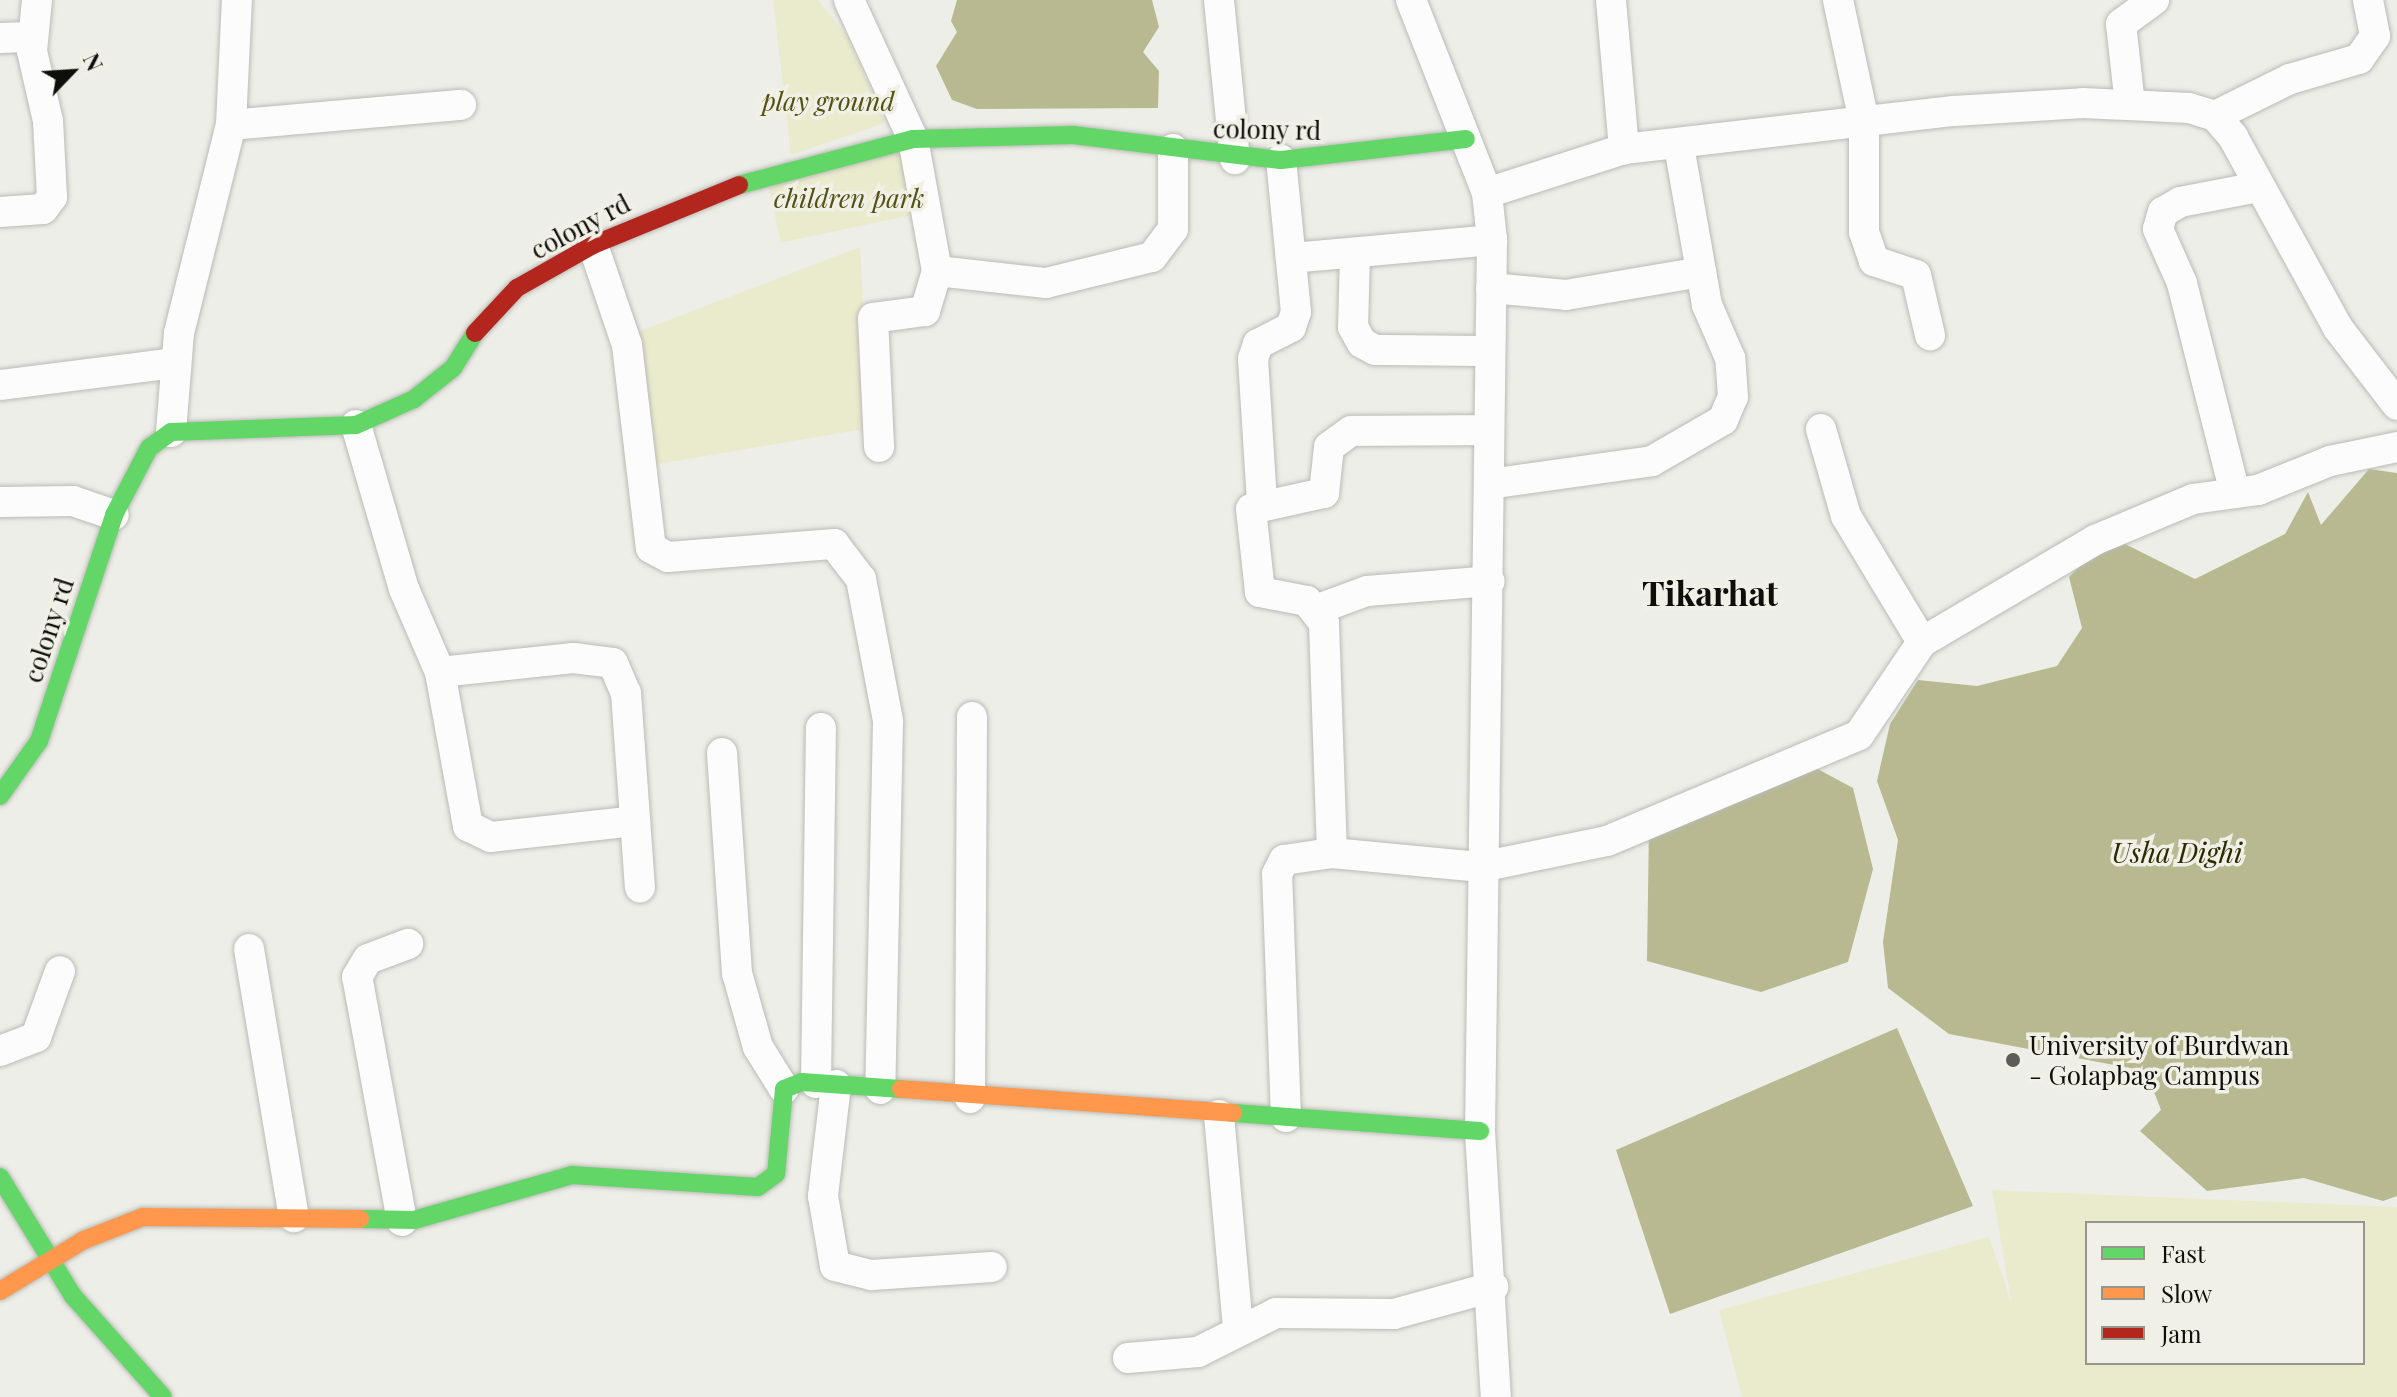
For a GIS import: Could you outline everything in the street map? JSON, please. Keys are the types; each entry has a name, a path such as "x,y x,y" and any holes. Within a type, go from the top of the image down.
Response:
{"street":[{"path":"0,212 43,209 52,197 32,37 37,0"},
{"path":"171,432 175,363 231,125 237,0"},
{"path":"1219,0 1235,159"},
{"path":"1411,0 1487,193 1492,240 1490,581 1481,867 1480,1131 1493,1287 1496,1397"},
{"path":"1611,0 1624,149"},
{"path":"1838,0 1864,121 1864,232 1874,261 1916,275 1930,335"},
{"path":"2130,105 2121,24 2154,0"},
{"path":"1487,193 1624,149 1679,146 1864,121 2130,105 2215,116 2384,46 2368,0"},
{"path":"860,3 913,139 937,271 925,311 873,318 879,447"},
{"path":"0,38 32,37"},
{"path":"231,125 461,105"},
{"path":"2215,116 2259,187 2338,328 2397,405"},
{"name":"colony rd","path":"0,796 39,741 114,515 149,448 171,432 356,425 414,399 453,368 478,328 517,288 593,245 720,190 913,139 1073,135 1235,159 1281,160 1466,139"},
{"path":"1489,484 1652,461 1723,420 1733,397 1730,358 1701,272 1679,146"},
{"path":"937,271 1046,283 1152,257 1173,229 1173,149"},
{"path":"1281,160 1291,258 1291,327 1258,344 1253,359 1262,502 1248,521 1260,592 1318,609 1367,591 1490,581"},
{"path":"2235,493 2182,283 2158,229 2163,212 2180,202 2259,187"},
{"path":"1291,258 1492,240"},
{"path":"593,245 627,345 651,548 668,557 834,544 861,579 888,721 880,1089"},
{"path":"1355,253 1353,327 1362,343 1375,350 1490,351"},
{"path":"1491,288 1566,295 1701,272"},
{"path":"0,385 175,363"},
{"path":"356,425 404,589 440,672 463,814 475,834 635,821"},
{"path":"1821,429 1846,516 1922,642"},
{"path":"1262,502 1324,493 1329,447 1351,431 1489,430"},
{"path":"1286,1117 1277,874 1297,854 1332,853 1481,867 1607,841 1825,754 1859,735 1922,642 2095,540 2193,499 2235,493 2397,447"},
{"path":"0,502 73,501 114,515"},
{"path":"1318,609 1332,853"},
{"path":"440,672 573,658 613,663 626,693 640,887"},
{"path":"970,1098 972,717"},
{"path":"821,728 826,1084 823,1185 827,1251 835,1266 872,1275 992,1267"},
{"path":"0,1291 50,1264 84,1240 143,1217 402,1221 572,1175 758,1187 776,1174 784,1089 758,1047 737,973 722,753"},
{"path":"402,1221 357,977 368,959 408,944"},
{"path":"249,949 294,1217"},
{"path":"0,1051 36,1037 60,971"},
{"path":"784,1089 826,1084 970,1098 1480,1131"},
{"path":"1219,1115 1238,1327"},
{"path":"0,1177 50,1264 121,1357 163,1397"},
{"path":"1128,1358 1198,1352 1238,1327 1310,1309 1394,1314 1493,1287"}],"green space":[{"name":"play ground","path":"773,0 818,0 847,36 885,123 791,155"},
{"name":"children park","path":"909,144 924,212 781,243 766,174"},
{"path":"860,247 870,428 623,470 619,339"},
{"path":"1992,1190 2397,1207 2397,1397 1742,1397 1719,1310 1989,1237 2012,1305"}],"water":[{"path":"957,0 1152,0 1159,27 1143,52 1159,71 1158,108 977,109 952,100 936,66 957,32 951,21"},
{"name":"Usha Dighi","path":"2369,469 2397,473 2397,1196 2383,1201 2304,1178 2207,1191 2140,1131 2161,1110 2146,1071 1949,1034 1888,988 1883,942 1898,840 1877,781 1890,724 1918,680 1977,686 2057,666 2082,628 2069,577 2096,550 2121,542 2195,579 2285,534 2308,492 2321,525"},
{"path":"1812,766 1853,788 1873,869 1848,962 1761,992 1647,961 1649,827"},
{"path":"1897,1028 1973,1206 1670,1314 1616,1150"}],"traffic: fast":[{"path":"739,185 913,139 1073,135 1281,160 1466,139"},
{"path":"0,796 39,741 114,515 149,448 171,432 356,425 414,399 453,368 475,333"},
{"path":"360,1219 414,1220 572,1175 758,1187 776,1174 784,1089 802,1082 901,1089"},
{"path":"1233,1113 1480,1131"},
{"path":"0,1177 73,1296 163,1397"}],"traffic: slow":[{"path":"901,1089 1233,1113"},
{"path":"0,1291 84,1240 143,1217 360,1219"}],"traffic: jam":[{"path":"475,333 517,288 593,245 739,185"}],"place":[{"name":"University of Burdwan - Golapbag Campus","path":"2013,1060"}],"district":[{"name":"Tikarhat","path":"1710,593"}]}
